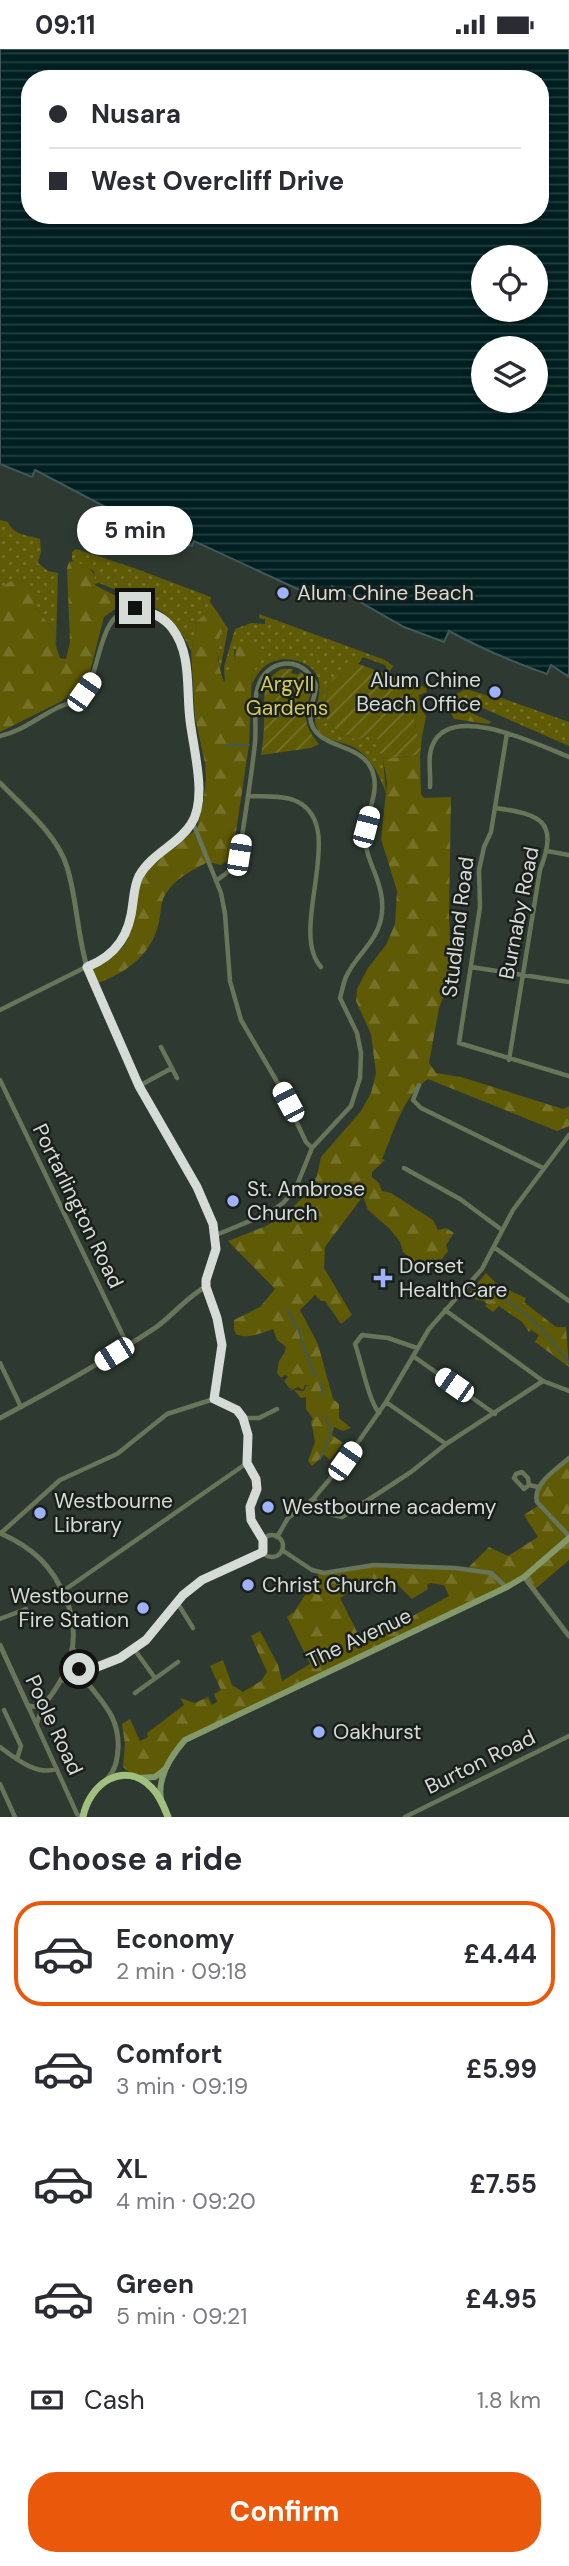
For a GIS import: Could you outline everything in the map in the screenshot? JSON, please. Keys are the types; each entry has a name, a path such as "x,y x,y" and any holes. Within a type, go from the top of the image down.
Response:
{"highway":[{"path":"82,1817 91,1794 105,1780 116,1777 134,1778 150,1786 168,1817"}],"main road":[{"name":"The Avenue","path":"161,1801 160,1786 166,1768 185,1740 507,1587 524,1577 569,1537"},
{"path":"134,1778 155,1777 166,1768"}],"street":[{"path":"0,736 26,727 57,708 75,701 94,678 108,627 119,613 135,608 158,615 173,629 185,655 190,719 200,788 192,823 154,857 138,877 130,926 120,945 110,955 0,1010"},
{"path":"215,1235 267,1215 283,1203 295,1190 312,1148 351,1106 360,1078 361,1053 357,1033 340,998 346,978 374,938 381,919 381,888 365,838 375,789 372,770 367,762 352,750 318,735 313,727 310,714 316,685 300,666 276,665 270,668 259,682 256,740 239,855 233,868 216,881"},
{"path":"430,787 432,745 442,732 459,725 507,733 569,757"},
{"name":"Studland Road","path":"507,733 491,832 484,847 479,870 480,907 459,1043 509,1060"},
{"path":"0,783 49,836 66,865 87,967 139,1086 205,1202 215,1235 216,1249 206,1287 217,1318 222,1345 214,1399"},
{"path":"248,796 286,798 299,802 309,812 315,824 319,871 312,899 312,942 313,958 321,967"},
{"name":"Burnaby Road","path":"495,807 517,810 537,818 548,834 509,1060"},
{"path":"192,823 216,881 225,914 230,981 241,1020 279,1085 306,1142 312,1148"},
{"path":"547,851 569,855"},
{"path":"471,967 569,982"},
{"path":"161,1047 177,1078"},
{"path":"509,1060 569,1076"},
{"path":"139,1086 172,1069"},
{"name":"Portarlington Road","path":"0,1080 128,1346"},
{"path":"419,1085 413,1100 421,1108 543,1168"},
{"path":"277,1537 288,1518 313,1499 345,1461 386,1402 429,1329 482,1269 513,1210 569,1135"},
{"path":"404,1168 460,1199 502,1230"},
{"path":"495,1248 569,1301"},
{"path":"0,1418 128,1346 171,1317 199,1290 206,1287"},
{"path":"445,1310 543,1381 569,1391"},
{"path":"379,1413 372,1404 355,1344 357,1339 362,1335 388,1338 417,1347"},
{"path":"413,1356 496,1414"},
{"path":"0,1363 21,1407"},
{"path":"313,1499 330,1514 342,1517 411,1472 446,1444 543,1381"},
{"path":"94,1691 83,1675 74,1647 74,1624 63,1591 51,1569 40,1556 0,1533 60,1480 117,1454 167,1414 214,1399 237,1410 243,1418 248,1435 247,1463 256,1479 257,1489 250,1507 251,1520 263,1540 263,1552"},
{"path":"386,1402 446,1444"},
{"path":"243,1418 260,1418 277,1409"},
{"path":"569,1458 538,1487 535,1494 537,1502 569,1537"},
{"path":"63,1591 247,1463"},
{"path":"529,1485 538,1487"},
{"path":"263,1540 271,1535 282,1542 282,1550 278,1555 271,1557 263,1552"},
{"path":"282,1550 312,1570 324,1573 374,1565 455,1568 491,1573 507,1587"},
{"path":"83,1675 146,1640 177,1602 202,1580 263,1552"},
{"path":"524,1577 569,1636"},
{"path":"177,1602 193,1628"},
{"path":"0,1619 26,1609"},
{"name":"Poole Road","path":"0,1645 71,1800 82,1817"},
{"path":"37,1725 42,1707 63,1680 74,1647"},
{"path":"134,1649 155,1678"},
{"path":"135,1693 178,1662"},
{"path":"63,1680 70,1676 78,1678 107,1705 116,1725 117,1764 121,1771 134,1778"},
{"path":"28,1706 42,1707"},
{"path":"4,1710 21,1746 17,1759"},
{"name":"Burton Road","path":"405,1817 569,1736"},
{"path":"0,1747 17,1759 43,1771 57,1769"},
{"path":"105,1780 117,1764"},
{"path":"0,1784 15,1817"}],"green space":[{"path":"0,520 8,522 17,532 40,539 38,563 48,571 58,573 56,646 54,630 34,606 34,592 25,582 14,579 3,586 0,585"},
{"path":"76,549 211,597 210,602 218,613 208,612 195,622 197,627 191,651 170,619 151,606 128,604 115,609 124,593 99,583 95,584 94,571 72,560 72,552"},
{"path":"75,561 93,572 95,585 120,598 115,609 104,617 89,675 80,689 60,702 0,732 0,585 3,586 14,579 25,582 35,592 34,606 54,630 60,658 66,659 70,642 67,568 69,562"},
{"path":"213,611 218,613 226,626 220,635 218,648 218,662 224,682 235,659 237,641 261,650 260,661 252,673 249,745 233,852 229,860 221,865 208,862 184,875 174,884 163,898 154,937 143,955 118,974 98,983 92,969 124,946 135,918 138,887 144,874 161,856 197,829 206,778 195,718 191,651 197,627 195,622"},
{"path":"259,614 385,660 393,666 389,673 385,665 363,657 319,710 335,729 357,740 371,734 377,738 383,759 386,793 367,757 346,744 324,736 316,726 320,687 313,669 298,661 277,660 264,667 252,684 252,673 260,661 234,649 235,659 225,682 224,667 235,629 251,623 265,624 265,619 259,618"},
{"path":"226,626 228,629 220,670 217,646"},
{"path":"356,663 403,680 404,700 410,705 417,734 422,737 420,755 383,759 377,738 371,734 357,740 335,729 319,710 333,678"},
{"name":"Argyll Gardens","path":"281,669 293,669 291,673 298,675 300,672 307,678 311,690 307,724 319,744 311,748 261,755 265,691 270,679"},
{"path":"405,678 426,688 427,692 419,695 420,708 426,716 422,737 417,734 413,712 404,700"},
{"path":"466,689 496,696 569,722 569,746 471,703 465,706 452,696"},
{"path":"452,696 465,706 467,711 492,722 488,724 454,719 446,703"},
{"path":"420,755 421,794 424,798 451,797 451,978 439,1008 429,1063 436,1073 461,1077 563,1109 569,1106 569,1126 557,1131 428,1079 412,1095 395,1127 382,1159 385,1160 372,1172 372,1177 379,1183 382,1191 391,1193 433,1220 438,1230 446,1228 454,1233 446,1245 448,1251 435,1268 416,1264 403,1252 400,1242 389,1228 368,1210 363,1196 325,1247 324,1268 352,1315 341,1324 325,1301 315,1295 300,1310 318,1344 333,1399 339,1404 339,1418 351,1428 343,1431 334,1427 332,1435 343,1443 330,1460 324,1455 312,1466 308,1461 315,1442 311,1421 313,1419 306,1409 306,1397 301,1398 294,1390 304,1391 306,1386 310,1385 305,1385 303,1390 298,1387 290,1391 293,1386 290,1389 284,1381 288,1377 285,1375 281,1378 277,1373 286,1347 277,1340 273,1329 245,1336 236,1334 234,1329 234,1320 260,1307 275,1289 228,1241 266,1226 286,1214 303,1197 317,1176 321,1157 361,1111 371,1093 376,1073 371,1034 356,1001 357,989 368,968 386,945 395,924 397,891 381,839 387,783 383,759"},
{"path":"486,1273 498,1285 526,1298 524,1302 556,1327 566,1327 569,1367 535,1342 539,1335 531,1330 529,1332 522,1322 499,1306 493,1312 485,1306 487,1304 484,1301 468,1294"},
{"path":"569,1458 569,1560 534,1590 524,1577 185,1740 171,1763 160,1772 149,1776 138,1775 123,1767 125,1744 122,1724 130,1719 140,1741 184,1705 180,1698 195,1703 208,1697 212,1705 217,1702 214,1694 221,1690 210,1666 223,1660 232,1685 243,1692 261,1681 267,1672 251,1636 260,1631 278,1665 282,1681 310,1664 287,1617 294,1612 320,1572 374,1565 466,1570 489,1547 508,1556 538,1537 524,1515 539,1505 538,1487","holes":["430,1583 444,1585 449,1596 409,1618 394,1620 360,1638 340,1598 355,1589 375,1584 386,1595 397,1584 412,1599 428,1589 427,1585"]}],"water":[{"path":"0,49 569,49 569,677 551,665 547,674 522,665 449,631 444,642 404,627 332,586 326,600 304,592 194,541 192,546 161,536 35,470 32,477 0,464"}],"waterway":[{"path":"227,745 249,745"},
{"path":"486,1289 527,1315 569,1362"},
{"path":"287,1309 317,1376"},
{"path":"320,1383 323,1394"},
{"path":"320,1459 330,1431 324,1416"}],"place":[{"name":"Alum Chine Beach","path":"283,593"},
{"name":"Alum Chine Beach Office","path":"495,692"},
{"name":"St. Ambrose Church","path":"233,1201"},
{"name":"Dorset HealthCare","path":"383,1278"},
{"name":"Westbourne academy","path":"268,1507"},
{"name":"Westbourne Library","path":"40,1513"},
{"name":"Christ Church","path":"248,1585"},
{"name":"Westbourne Fire Station","path":"143,1608"},
{"name":"Oakhurst","path":"319,1732"}],"route":[{"path":"79,1669 83,1675 134,1649 146,1640 183,1595 202,1580 263,1552 263,1540 251,1520 250,1507 257,1489 256,1479 247,1463 248,1435 243,1418 237,1410 218,1403 213,1396 218,1381 222,1345 217,1318 206,1287 216,1249 213,1224 197,1187 139,1086 87,967 110,955 120,945 130,926 138,877 154,857 192,823 200,788 190,719 185,655 173,629 166,621 158,615 135,608"}]}
